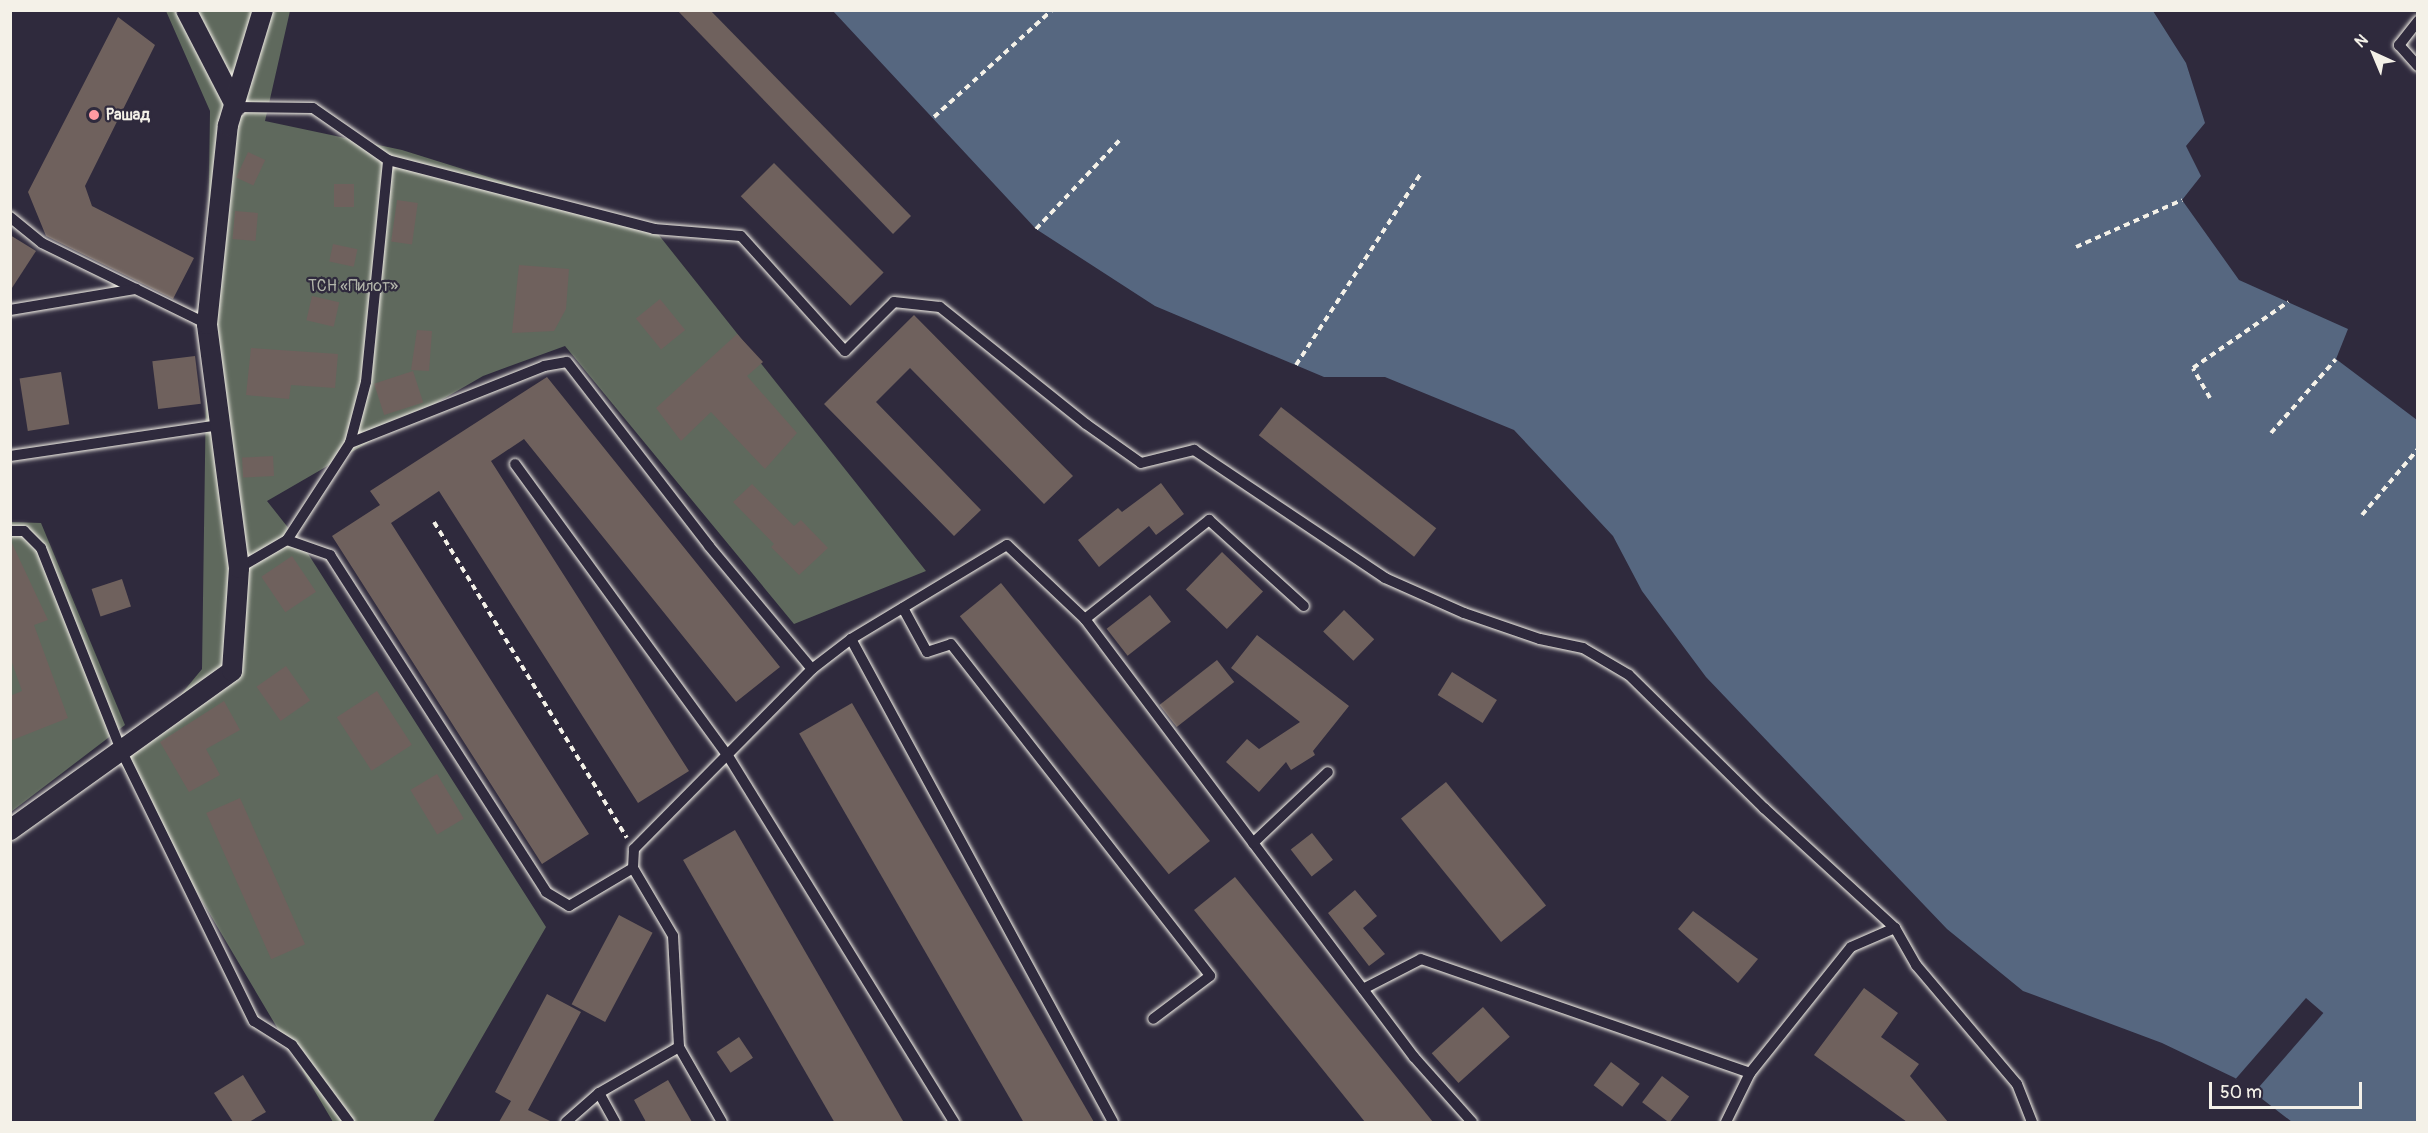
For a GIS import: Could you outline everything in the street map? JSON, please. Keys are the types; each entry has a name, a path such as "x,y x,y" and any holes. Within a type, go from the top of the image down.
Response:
{"street":[{"path":"186,10 236,107"},
{"path":"10,830 232,671 239,568 207,324 228,125 236,107 262,10"}],"lane":[{"path":"2418,21 2399,45 2418,66"},
{"path":"236,107 313,108 388,160 654,229 741,236 845,351 894,302 940,307 1086,424 1141,463 1194,450 1385,578 1474,616 1540,639 1583,648 1629,675 1764,808 1895,928 1916,965 2016,1084 2032,1122"},
{"path":"239,568 288,540 350,442 366,382 388,160"},
{"path":"10,217 42,243 207,324"},
{"path":"10,310 136,289"},
{"path":"350,442 544,366 567,362 709,546 812,669"},
{"path":"10,456 220,425"},
{"path":"515,464 728,756 954,1122"},
{"path":"1085,619 1209,520 1304,606"},
{"path":"10,531 24,531 41,548 121,750 254,1021 292,1045 349,1122"},
{"path":"288,540 330,555 546,892 569,906 633,868"},
{"path":"722,1122 679,1047 673,936 633,868 634,849 812,669 851,639 1007,545 1085,619 1414,1057 1472,1122"},
{"path":"903,608 927,652 951,644 1210,976 1153,1019"},
{"path":"851,639 1113,1122"},
{"path":"1254,843 1328,772"},
{"path":"1726,1122 1750,1073 1851,947 1895,928"},
{"path":"1363,989 1421,959 1750,1073"},
{"path":"566,1122 599,1093 679,1047"},
{"path":"599,1093 615,1122"}],"path":[{"path":"934,117 1052,10"},
{"path":"1036,228 1120,140"},
{"path":"1296,365 1422,172"},
{"path":"2076,247 2182,200"},
{"path":"2210,398 2193,368 2288,302"},
{"path":"2271,433 2336,359"},
{"path":"2362,515 2418,449"},
{"path":"434,522 634,849"}],"green space":[{"name":"ТСН «Пилот»","path":"166,11 290,11 265,121 402,150 654,229 926,571 794,624 565,346 483,376 267,501 305,549 546,927 433,1122 333,1122 122,766 202,669 210,111"},
{"path":"11,522 41,523 125,725 11,812"}],"water":[{"path":"833,11 2153,11 2186,63 2205,123 2186,146 2201,176 2182,200 2239,280 2348,329 2336,359 2417,420 2417,1122 2292,1122 2235,1078 2162,1043 2023,991 1947,929 1706,677 1642,591 1613,536 1514,430 1385,377 1324,377 1155,306 1036,229"}],"pier":[{"path":"2306,998 2323,1013 2253,1094 2236,1079"}],"building":[{"path":"677,10 710,10 911,216 893,234"},
{"name":"Рашад","path":"118,17 155,45 85,186 92,206 194,258 173,299 46,236 28,192"},
{"path":"248,152 265,160 253,185 236,177"},
{"path":"774,163 884,273 850,306 741,196"},
{"path":"334,184 354,184 354,207 334,207"},
{"path":"397,200 418,203 412,245 391,242"},
{"path":"235,211 258,213 255,241 233,239"},
{"path":"10,235 36,251 10,291"},
{"path":"333,244 357,249 354,267 329,262"},
{"path":"519,265 569,269 566,309 554,331 512,333"},
{"path":"312,296 339,302 334,327 306,320"},
{"path":"660,299 685,330 661,350 636,319"},
{"path":"914,315 1073,476 1044,504 910,368 876,402 981,510 954,536 824,404"},
{"path":"417,330 432,331 429,371 411,370"},
{"path":"737,334 763,362 747,376 797,433 765,469 711,412 681,441 656,408"},
{"path":"251,348 338,354 335,388 291,385 289,399 246,395"},
{"path":"195,356 201,404 158,409 152,361"},
{"path":"413,371 423,402 384,415 374,384"},
{"path":"61,372 69,424 28,431 20,379"},
{"path":"547,377 780,667 736,702 524,439 491,461 689,771 638,803 439,491 391,523 589,834 542,864 332,536 380,505 370,491"},
{"path":"1281,407 1436,528 1414,557 1259,435"},
{"path":"273,456 274,476 243,478 242,458"},
{"path":"1161,483 1184,514 1156,535 1149,526 1099,567 1078,540 1118,508 1122,512"},
{"path":"752,484 794,526 801,520 828,548 799,575 771,547 774,544 733,502"},
{"path":"10,539 48,620 34,625 68,718 10,741 10,696 22,691 10,657"},
{"path":"1222,552 1263,592 1227,629 1186,589"},
{"path":"292,556 316,592 285,612 261,577"},
{"path":"122,579 131,607 101,616 92,589"},
{"path":"1001,583 1210,841 1169,874 960,616"},
{"path":"1150,595 1171,622 1128,656 1107,629"},
{"path":"1344,610 1374,639 1353,661 1323,632"},
{"path":"1257,635 1349,706 1313,751 1315,755 1291,770 1286,762 1259,792 1226,762 1247,739 1259,749 1300,722 1231,668"},
{"path":"1217,660 1234,682 1177,727 1159,705"},
{"path":"286,666 310,700 281,721 257,687"},
{"path":"1452,672 1497,700 1483,723 1438,695"},
{"path":"377,691 412,745 372,771 337,717"},
{"path":"224,701 240,730 206,749 220,775 189,792 160,742"},
{"path":"852,703 1094,1122 1023,1122 799,734"},
{"path":"437,774 464,819 437,835 410,790"},
{"path":"1446,782 1546,906 1501,942 1401,819"},
{"path":"240,798 305,944 271,959 206,813"},
{"path":"735,830 904,1122 834,1122 683,860"},
{"path":"1312,833 1333,860 1312,876 1291,850"},
{"path":"1235,877 1433,1122 1365,1122 1194,910"},
{"path":"1355,890 1377,916 1363,928 1385,954 1369,966 1328,913"},
{"path":"1693,911 1758,959 1738,983 1678,929"},
{"path":"619,915 653,933 605,1022 572,1004"},
{"path":"1864,988 1898,1013 1881,1037 1919,1064 1910,1076 1948,1122 1907,1122 1814,1055"},
{"path":"547,994 581,1012 528,1110 552,1122 499,1122 511,1101 495,1092"},
{"path":"1483,1007 1510,1037 1458,1083 1432,1053"},
{"path":"739,1037 753,1058 731,1073 717,1052"},
{"path":"1611,1062 1640,1084 1622,1107 1594,1085"},
{"path":"243,1075 266,1112 249,1122 233,1122 214,1093"},
{"path":"1662,1076 1689,1096 1670,1122 1642,1102"},
{"path":"668,1080 692,1122 646,1122 634,1100"}],"place":[{"name":"Рашад","path":"94,115"}]}
